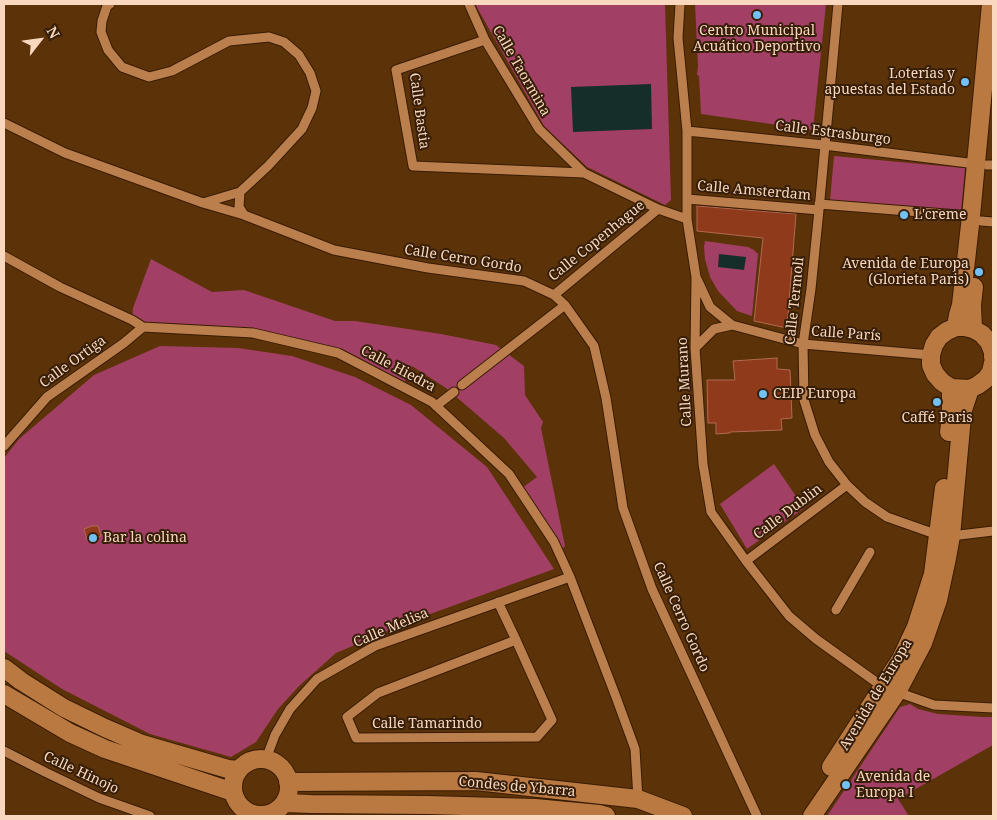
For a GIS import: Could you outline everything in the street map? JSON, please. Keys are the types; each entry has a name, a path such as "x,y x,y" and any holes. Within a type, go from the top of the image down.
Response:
{"main road":[{"path":"964,328 958,315 982,220 992,4"},
{"path":"985,165 993,101"},
{"path":"993,357 989,342 982,334 964,328 947,331 939,337 931,355 935,374 950,388 970,389 978,385 991,372 993,363"},
{"name":"Avenida de Europa","path":"800,816 890,689 916,627 944,536 943,496 951,417 950,388"},
{"path":"944,536 963,410 970,389"},
{"path":"4,668 64,708 104,728 142,744 228,769 238,770"},
{"path":"812,816 890,689"},
{"path":"4,694 70,733 105,750 233,792"},
{"path":"266,759 281,767 286,774 289,789 284,803 279,808 266,815 258,816 241,808 233,792 232,784 242,765 253,760 266,759"},
{"name":"Condes de Ybarra","path":"288,782 476,781 638,799 683,816"},
{"name":"Condes de Ybarra","path":"284,803 535,808 606,816"}],"street":[{"path":"110,4 107,6 102,21 101,32 108,50 122,67 149,77 172,71 230,41 270,37 284,42 299,55 310,72 316,92 312,108 302,129 268,166 240,192 203,203"},
{"name":"Calle Taormina","path":"469,4 485,40 539,129 584,173 658,209 687,219"},
{"name":"Calle Murano","path":"680,4 678,38 687,131 687,219 696,277 695,348 704,464 711,512 789,616 816,639 890,689 934,705 993,708"},
{"name":"Calle Termoli","path":"838,4 811,289 803,344 804,400 814,435 829,462 847,485 865,502 887,517 944,536"},
{"name":"Calle Bastia","path":"485,40 396,70 413,166 584,173"},
{"name":"Calle Cerro Gordo","path":"4,123 65,153 203,203 244,215 334,250 428,268 524,281 554,295 565,305 594,346 606,398 623,508 652,589 757,816"},
{"name":"Calle Estrasburgo","path":"687,131 985,165"},
{"path":"240,192 239,206 244,215"},
{"name":"Calle Amsterdam","path":"687,199 982,220"},
{"name":"Calle Copenhague","path":"554,295 658,209"},
{"name":"Calle Hiedra","path":"4,256 60,287 132,320 143,327 254,334 338,353 432,402 509,474 554,542 570,577 635,749 638,799"},
{"name":"Calle París","path":"696,277 710,307 732,325 803,344 931,355"},
{"path":"462,385 565,305"},
{"path":"695,348 714,329 732,325"},
{"name":"Calle Ortiga","path":"4,446 47,397 124,343 143,327"},
{"path":"436,406 454,392"},
{"name":"Calle Dublin","path":"746,560 847,485"},
{"path":"944,536 993,531"},
{"path":"836,610 870,552"},
{"name":"Calle Melisa","path":"266,759 275,735 290,709 318,679 375,646 570,577"},
{"name":"Calle Tamarindo","path":"498,602 516,640 552,720 537,737 356,738 347,717 378,693 516,640"},
{"name":"Calle Hinojo","path":"4,750 99,798 150,816"}],"shaded area":[{"path":"475,4 665,4 671,200 665,205 587,167 544,126"},
{"path":"695,4 826,4 813,130 701,114 699,76 697,75"},
{"path":"834,156 965,168 961,212 830,201"},
{"path":"705,241 748,247 758,254 752,316 737,311 718,291 710,277 705,259"},
{"path":"151,259 212,292 244,290 335,321 355,321 441,334 496,345 524,366 525,395 543,422 541,428 565,546 559,553 519,490 537,477 504,438 446,388 412,366 402,387 338,353 253,333 143,327 132,320 133,308"},
{"path":"160,346 238,348 292,356 355,377 411,405 487,467 554,569 411,621 336,653 299,686 278,709 256,742 231,757 150,734 62,689 4,651 4,458 19,439 94,375"},
{"path":"774,464 804,508 747,549 720,504"},
{"path":"910,704 918,709 938,714 993,717 993,745 898,799 909,816 827,816 900,707"}],"water":[{"path":"651,84 652,129 573,132 571,87"},
{"path":"719,254 746,257 744,270 718,267"}],"building":[{"path":"697,206 796,214 787,328 754,321 763,238 697,231"},
{"name":"CEIP Europa","path":"777,358 777,369 790,370 792,418 781,419 782,430 716,434 716,423 708,423 707,380 735,380 733,361"},
{"path":"98,526 101,536 87,540 84,529"}],"place":[{"name":"Centro Municipal Acuático Deportivo","path":"757,15"},
{"name":"Loterías y apuestas del Estado","path":"965,82"},
{"name":"L'creme","path":"904,215"},
{"name":"Avenida de Europa (Glorieta Paris)","path":"979,272"},
{"name":"CEIP Europa","path":"763,394"},
{"name":"Caffé Paris","path":"937,402"},
{"name":"Bar la colina","path":"93,538"},
{"name":"Avenida de Europa I","path":"846,785"}]}
